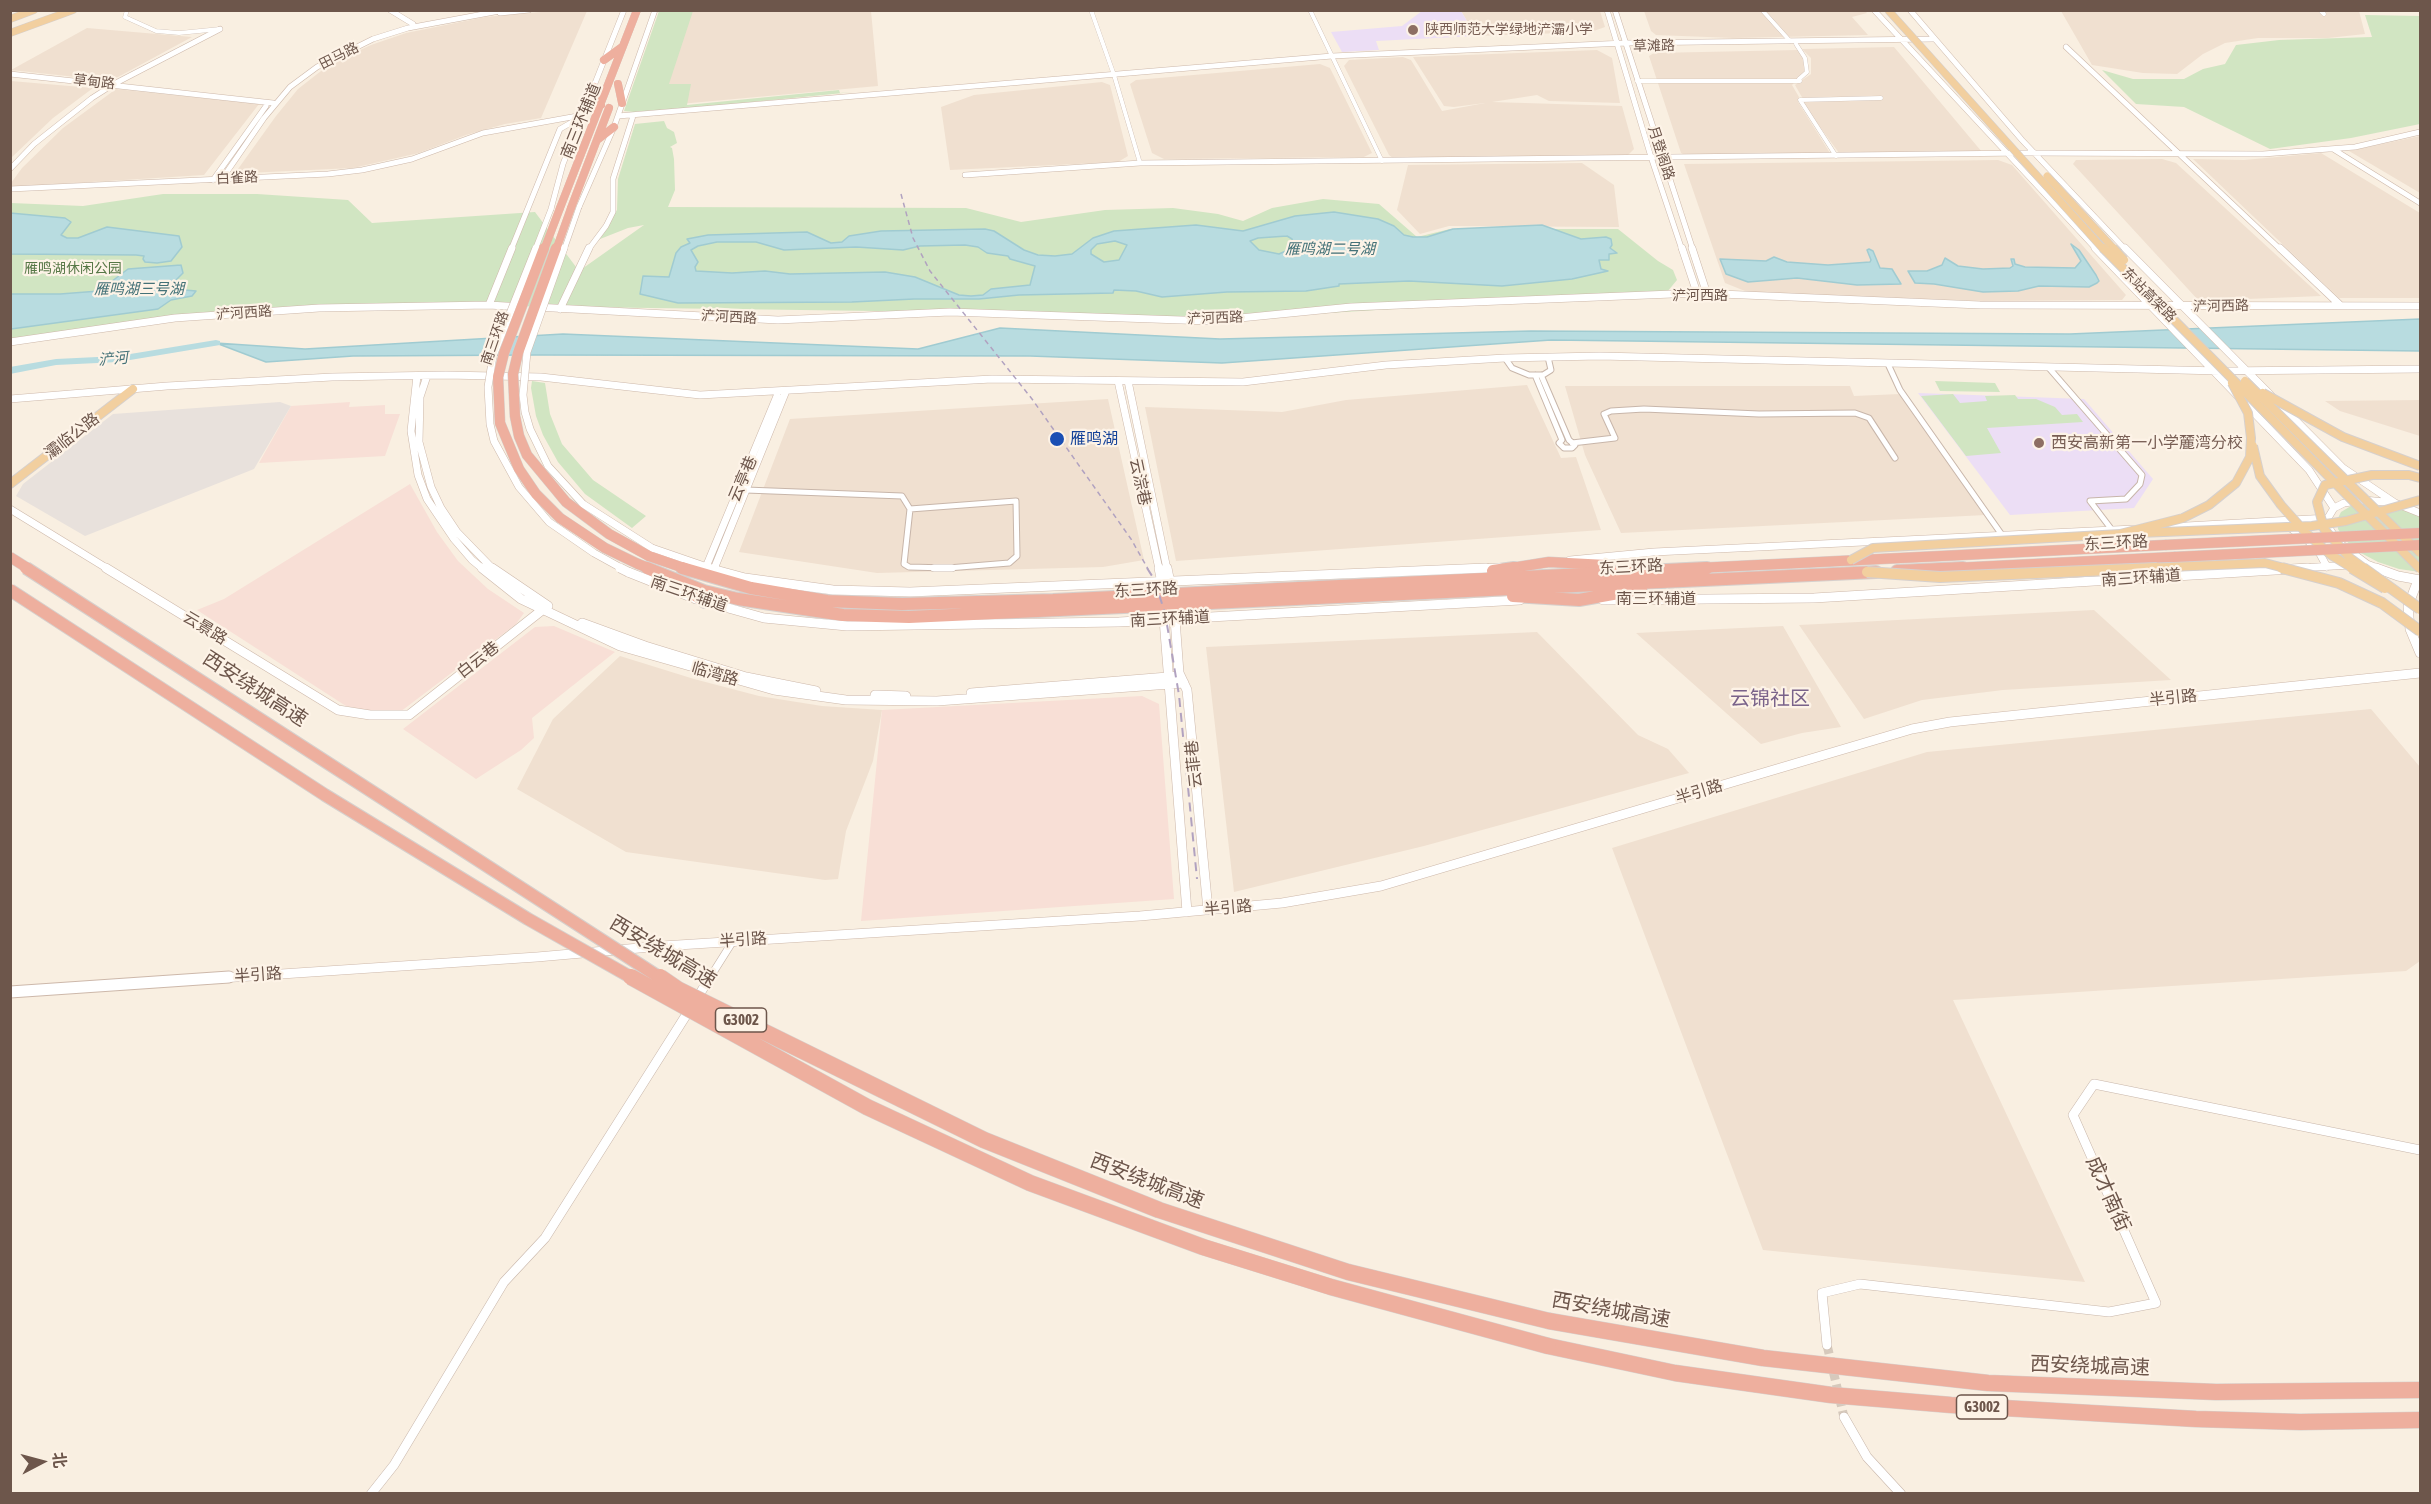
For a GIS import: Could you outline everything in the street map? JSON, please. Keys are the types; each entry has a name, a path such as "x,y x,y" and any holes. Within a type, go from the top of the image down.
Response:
{"highway":[{"name":"南三环路","path":"637,10 601,105 555,208 502,361 498,377 500,423 519,469 536,494 560,518 605,548 674,580 738,599 843,615"},
{"name":"南三环路","path":"645,10 596,141 575,207 518,354 513,374 515,416 519,436 527,455 566,502 609,534 712,578 826,601 857,603"},
{"path":"604,60 623,46"},
{"path":"618,84 622,104"},
{"path":"594,87 601,105"},
{"path":"596,141 614,127"},
{"name":"东三环路","path":"857,603 1053,600 2421,533"},
{"name":"东三环路","path":"843,615 909,617 2421,547"},
{"name":"西安绕城高速","path":"10,557 680,990 984,1140 1159,1210 1348,1272 1549,1321 1763,1358 1988,1383 2216,1392 2421,1390"},
{"path":"1430,581 1549,562 1611,565 1752,564"},
{"path":"714,570 741,585"},
{"path":"674,580 705,602"},
{"path":"1425,594 1579,600 1695,580"},
{"name":"西安绕城高速","path":"10,590 325,795 528,919 749,1044 876,1112 1030,1183 1203,1247 1342,1291 1548,1346 1675,1373 1831,1395 1951,1405 2196,1419 2300,1422 2421,1420"}],"main road":[{"path":"10,19 34,10"},
{"path":"10,33 73,10"},
{"name":"东站高架路","path":"1888,10 2150,298 2421,569"},
{"name":"东站高架路","path":"1897,10 2143,280 2421,553"},
{"path":"2228,374 2248,413 2260,476 2281,505 2306,533 2331,555 2371,582 2421,607"},
{"path":"2250,386 2343,437 2421,466"},
{"name":"灞临公路","path":"10,484 133,389"},
{"name":"灞临公路","path":"10,476 123,390"},
{"path":"2116,532 2183,518 2209,506 2236,483 2250,457 2252,438"},
{"path":"2421,478 2409,475 2372,474 2325,485 2317,502 2324,529 2350,558 2421,607"},
{"path":"1851,560 1873,548 2116,532 2312,526 2346,520 2421,500"},
{"path":"1867,572 1940,577 2265,562 2340,583 2382,603 2421,630"}],"street":[{"path":"127,10 125,17 156,31 179,33 220,29"},
{"path":"390,10 411,25 529,10"},
{"path":"411,25 471,10"},
{"name":"田马路","path":"213,180 275,101 317,67 341,53 411,25 486,10"},
{"name":"田马路","path":"411,25 505,10"},
{"name":"南三环辅道","path":"624,10 563,164 555,208 493,356 488,387 490,424 494,441 519,487 549,522 628,572 705,602 764,618 847,626 928,627 1175,619 1490,601 1814,598 2367,564"},
{"name":"南三环辅道","path":"575,207 614,127 655,10"},
{"path":"1091,10 1114,75 1140,163"},
{"path":"1310,10 1382,161"},
{"name":"月登阁路","path":"1607,10 1651,157 1697,293"},
{"name":"月登阁路","path":"1615,10 1707,294"},
{"path":"1637,81 1800,81 1799,79 1807,72 1805,58 1762,10"},
{"path":"1874,10 2150,308 2309,470 2334,508"},
{"path":"1910,10 2034,153 2182,307 2343,468 2395,503 2421,513"},
{"path":"10,169 66,116 114,84 220,29"},
{"name":"草滩路","path":"618,116 1332,56 1617,44 1935,41"},
{"path":"2066,47 2338,304"},
{"name":"草甸路","path":"10,74 275,101"},
{"path":"1836,156 1800,99 1881,98"},
{"name":"田马路","path":"222,179 275,101"},
{"path":"560,309 585,253 606,226 613,212 613,179 633,116"},
{"path":"489,305 560,129 567,123 582,117"},
{"name":"白雀路","path":"10,189 213,180 362,170 412,159 458,142 512,129 582,117"},
{"path":"965,175 1140,163 2034,153 2263,154 2355,147 2421,132"},
{"path":"2333,149 2421,203"},
{"name":"浐河西路","path":"10,342 175,318 319,308 489,305 778,320 950,312 1210,321 1351,307 1697,293 1980,305 2150,308 2338,304 2421,306"},
{"path":"10,399 332,376 541,376 699,394 992,379 1275,380 1386,365 1505,358 1600,356 2212,371 2421,369"},
{"path":"1505,358 1512,368 1538,375 1551,370 1548,357"},
{"path":"1888,364 1900,390 2002,535"},
{"path":"2049,368 2142,475 2140,484 2126,499 2090,501 2116,532"},
{"path":"1538,375 1569,440 1575,445 1572,448 1564,448 1559,443 1562,440 1538,375"},
{"name":"临湾路","path":"422,376 411,431 418,475 428,499 454,539 472,560 521,599 545,608 620,646 742,682 805,695 892,702 936,701 1182,679"},
{"name":"云淙巷","path":"1118,381 1166,583"},
{"name":"云淙巷","path":"1128,381 1166,583"},
{"path":"714,570 783,391"},
{"name":"云亭巷","path":"714,570 783,391"},
{"path":"1572,443 1615,438 1604,414 1611,411 1644,409 1759,414 1855,413 1869,418 1895,458"},
{"path":"746,490 902,496 910,509 904,564 909,567 948,568 1009,563 1017,556 1016,501 910,509"},
{"path":"2395,503 2364,500 2344,503 2334,508 2328,518 2329,528 2338,542 2367,564 2398,576 2419,580 2408,606 2410,629 2421,653"},
{"name":"云景路","path":"10,509 338,710 370,715 409,715"},
{"name":"南三环辅道","path":"650,552 714,570 767,581 833,590 986,590 1480,569 1654,552 2002,535 2116,532 2328,518"},
{"path":"2282,522 2308,541 2320,554 2327,567"},
{"name":"白云巷","path":"409,715 545,608"},
{"name":"云菲巷","path":"1164,619 1187,912"},
{"name":"云菲巷","path":"1175,619 1182,679 1187,690 1208,910"},
{"name":"半引路","path":"10,992 537,957 733,941 1187,912 1282,903 1381,886 1912,729 1950,722 2421,673"},
{"path":"372,1494 394,1465 504,1282 545,1238 733,941"},
{"name":"成才南街","path":"1827,1345 1822,1293 1860,1284 2109,1312 2156,1303 2073,1115 2094,1084 2421,1150"},
{"path":"1844,1417 1867,1457 1901,1494"}],"shaded area":[{"path":"552,11 587,11 541,118 505,124 466,135 419,153 353,168 247,173 238,169 298,89 330,64 371,45 406,33 485,17"},
{"path":"688,11 871,11 878,86 658,106"},
{"name":"陕西师范大学绿地浐灞小学","path":"1422,11 1461,11 1476,36 1376,41 1379,50 1342,52 1331,32 1402,26"},
{"path":"1461,11 1600,11 1605,27 1591,32 1476,36"},
{"path":"1644,11 1865,11 1867,13 1852,17 1868,35 1733,38 1656,35 1651,31"},
{"path":"2061,11 2359,11 2365,34 2328,38 2258,38 2225,43 2203,54 2177,74 2143,73 2092,65"},
{"path":"87,28 192,37 118,77 104,80 11,70"},
{"path":"1894,47 1982,152 1839,153 1801,101 1803,99 1795,85 1811,74 1811,58 1802,49"},
{"path":"1597,50 1612,58 1620,103 1549,101 1537,95 1492,102 1622,106 1634,149 1627,156 1394,159 1389,155 1344,66 1349,60 1403,57 1411,60 1442,111 1485,103 1444,106 1413,57"},
{"path":"1798,50 1804,58 1804,72 1792,85 1799,97 1798,102 1830,153 1686,156 1681,153 1649,56 1654,53"},
{"path":"1320,64 1330,68 1372,153 1364,157 1164,159 1152,153 1130,84 1136,80"},
{"path":"11,81 93,88 53,118 11,158"},
{"path":"1102,82 1110,85 1128,156 1118,162 950,170 941,107 974,95"},
{"path":"116,89 259,104 204,175 11,187 11,183 22,168 63,128"},
{"path":"2420,136 2420,193 2349,151"},
{"path":"2321,153 2420,213 2420,298 2339,298 2193,159 2244,160"},
{"path":"2162,159 2176,163 2321,296 2199,301 2073,164 2076,160"},
{"path":"1998,160 2012,165 2126,295 2122,300 1984,301 1750,293 1725,283 1684,164"},
{"path":"1582,163 1614,185 1619,227 1449,226 1420,234 1397,210 1408,165"},
{"path":"1527,385 1561,458 1576,457 1601,530 1176,561 1145,407 1282,412 1346,400"},
{"path":"1565,386 1850,386 1854,396 1900,394 1986,515 1621,533 1585,455"},
{"name":"西安高新第一小学麓湾分校","path":"1918,393 2084,399 2153,479 2134,508 2010,515"},
{"path":"1108,399 1144,560 1103,567 877,573 739,552 790,419"},
{"path":"2420,400 2420,436 2340,411 2325,401"},
{"path":"280,402 291,406 254,469 85,536 16,496 23,484 113,414"},
{"path":"350,402 349,407 385,405 385,414 400,414 385,456 259,463 291,406"},
{"path":"410,484 437,532 458,561 488,589 524,613 516,624 400,712 372,711 346,706 197,610 224,599"},
{"path":"2094,610 2171,680 2003,690 1922,700 1864,719 1799,625"},
{"path":"554,626 615,652 532,718 534,738 521,750 476,779 403,729 535,627"},
{"path":"1783,626 1841,727 1802,733 1761,744 1636,633"},
{"path":"1537,632 1638,735 1668,749 1689,773 1424,846 1234,892 1206,647"},
{"path":"620,656 759,696 822,706 882,710 873,761 846,831 838,879 825,880 626,852 517,789 553,719"},
{"path":"1142,696 1159,704 1174,899 861,921 882,710"},
{"path":"2371,709 2420,767 2420,961 2406,971 1953,1000 2085,1282 1763,1250 1612,848 1927,752"}],"green space":[{"path":"659,11 693,11 669,84 691,84 687,105 839,90 840,93 853,92 722,105 624,111"},
{"path":"2365,15 2420,16 2420,124 2351,138 2270,149 2184,107 2136,104 2102,70 2133,79 2184,79 2203,69 2225,64 2236,45 2279,40 2372,37"},
{"name":"雁鸣湖休闲公园","path":"664,121 667,128 674,132 677,143 670,147 674,159 675,190 668,207 966,208 1021,222 1105,210 1173,208 1218,214 1243,221 1272,208 1323,199 1379,204 1417,237 1450,229 1618,229 1673,270 1677,280 1667,292 1216,320 950,312 428,305 175,318 11,342 11,203 83,206 163,194 257,194 348,200 372,223 535,212 579,271 644,225 628,228 595,241 617,210 618,179 635,124"},
{"path":"532,381 545,383 550,414 562,444 593,480 646,516 632,528 585,494 558,462 543,435 536,416"},
{"path":"1935,381 1995,383 2000,392 1940,391"},
{"path":"1953,394 1960,403 1987,401 1985,396 2015,395 2018,399 2036,399 2055,407 2062,415 2077,414 2083,422 1987,428 2001,453 1966,456 1921,396"},
{"path":"2365,504 2400,509 2420,517 2420,572 2399,569 2378,562 2359,552 2345,540 2338,529 2337,520 2341,512 2351,506"}],"water":[{"name":"雁鸣湖二号湖","path":"1334,212 1378,219 1394,226 1404,235 1413,237 1427,237 1453,229 1542,225 1581,239 1606,237 1611,239 1610,248 1617,253 1609,254 1609,260 1599,260 1601,269 1608,271 1572,279 1502,286 1409,281 1339,284 1339,286 1306,291 1227,292 1162,297 1136,291 1114,290 1113,293 852,302 678,303 640,294 643,276 669,277 676,253 681,247 690,243 687,239 708,235 807,232 831,243 842,242 849,236 881,231 985,229 994,231 1024,250 1038,255 1055,256 1072,254 1093,238 1114,231 1196,225 1243,231 1295,216","holes":["1287,236 1292,239 1293,244 1288,250 1279,254 1259,250 1250,241 1258,238","1115,241 1127,245 1119,260 1104,262 1091,254 1091,250 1097,244","717,242 756,242 784,250 856,247 903,250 920,246 965,245 978,247 987,253 1008,256 1010,259 1035,266 1030,285 991,289 983,295 971,296 959,295 915,277 885,272 790,274 765,271 732,273 696,271 695,267 698,262 691,250"]},
{"name":"雁鸣湖三号湖","path":"10,213 65,218 71,222 61,235 67,238 78,238 107,227 179,236 182,247 171,261 157,263 145,262 144,256 136,255 11,254"},
{"path":"2071,244 2079,250 2096,275 2099,281 2097,283 2089,287 2039,286 2018,291 1983,292 1915,283 1908,271 1927,271 1942,265 1945,258 1958,266 1983,269 2010,268 2013,266 2011,259 2014,259 2015,264 2025,267 2075,268 2081,261"},
{"path":"1867,250 1873,251 1880,268 1892,269 1901,284 1857,285 1797,278 1748,282 1726,274 1720,259 1766,261 1774,257 1787,262 1828,265 1870,262"},
{"name":"雁鸣湖三号湖","path":"181,265 183,273 172,284 174,289 196,291 192,296 171,300 158,309 11,329 11,294 99,291 128,269"},
{"path":"2420,319 2420,351 1551,340 1222,363 1030,356 537,355 353,356 266,362 216,343 305,349 563,334 918,349 1000,328 1220,339 1531,331 2070,334"}],"waterway":[{"name":"浐河","path":"10,371 56,362 118,359 216,343"}],"tunnel":[{"path":"1827,1345 1844,1417"}],"railway":[{"path":"901,194 913,238 930,271 1032,399 1131,539 1148,569"},
{"path":"1147,568 1154,579 1165,613 1179,695 1197,879"}],"place":[{"name":"陕西师范大学绿地浐灞小学","path":"1413,30"},
{"name":"雁鸣湖","path":"1057,439"},
{"name":"西安高新第一小学麓湾分校","path":"2039,443"}],"district":[{"name":"云锦社区","path":"1770,699"}]}
